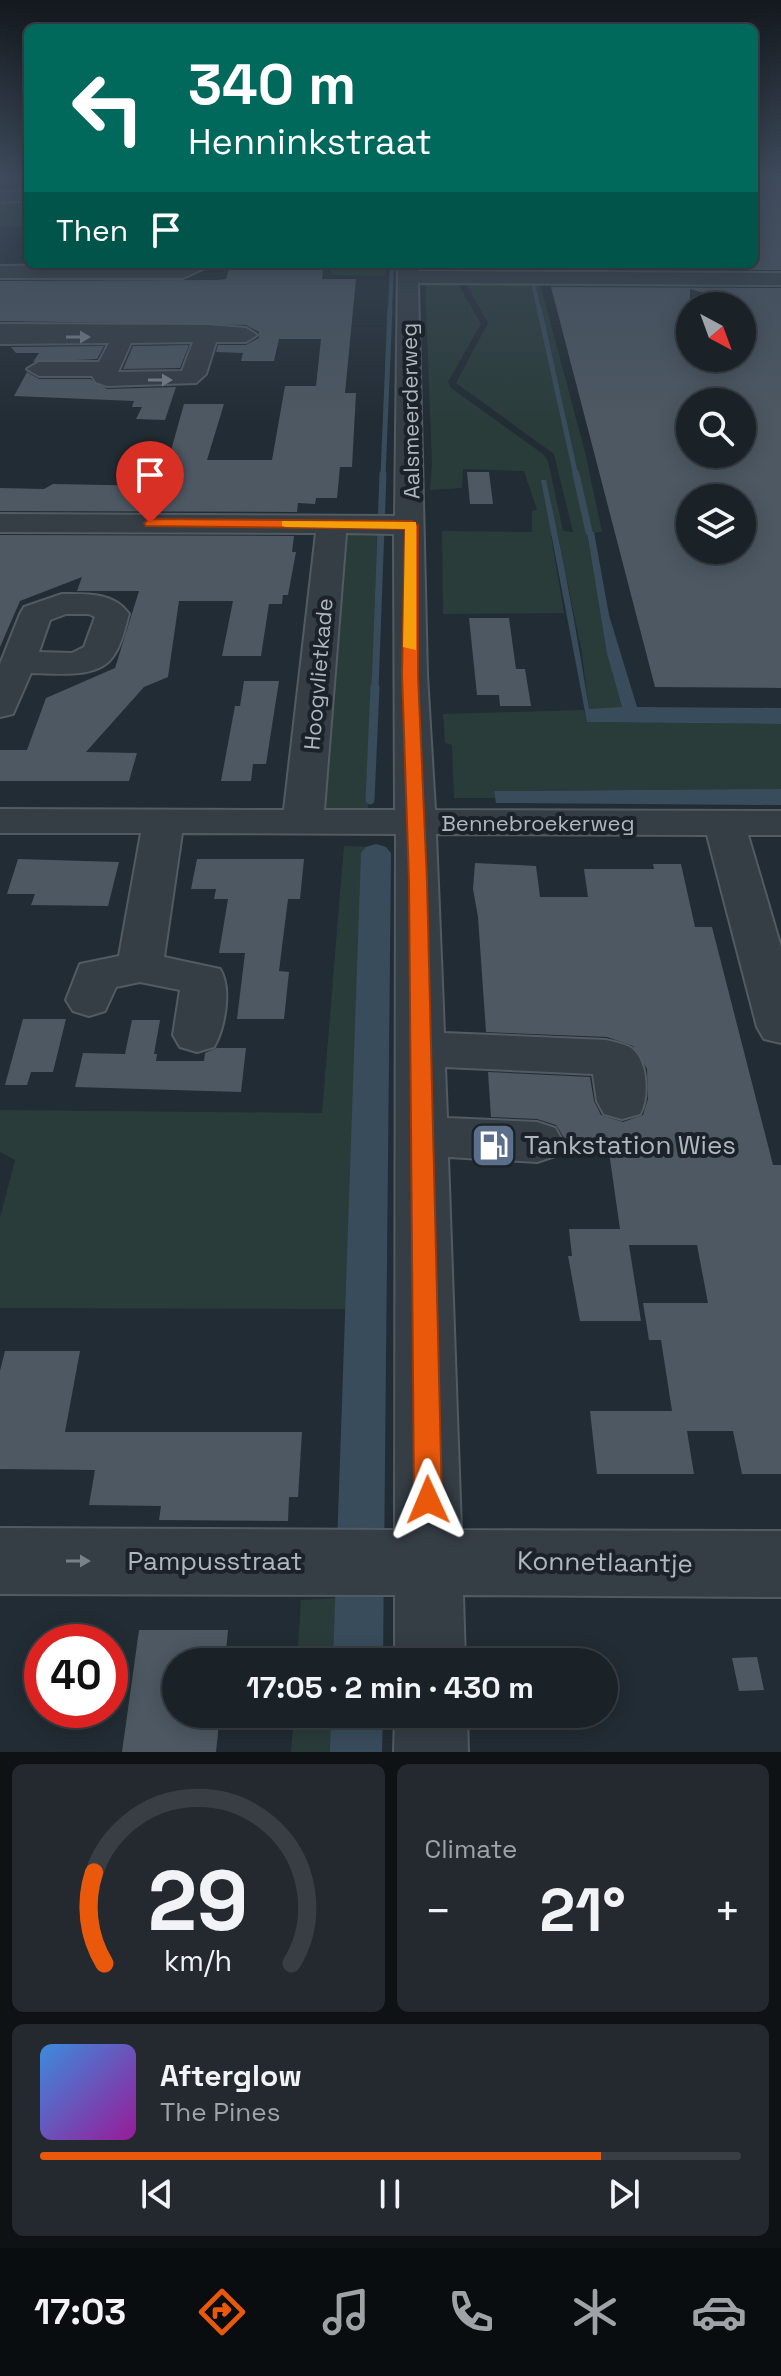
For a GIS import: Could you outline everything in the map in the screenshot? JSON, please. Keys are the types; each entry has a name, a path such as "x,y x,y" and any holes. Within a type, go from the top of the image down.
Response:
{"street":[{"path":"0,272 45,268 183,272 194,268"},
{"path":"408,271 781,279"},
{"name":"Aalsmeerderweg","path":"408,271 392,525 410,675 422,1136 417,1560 428,1648"},
{"path":"0,334 123,334 207,335 194,374 187,378 112,380 104,377 123,334"},
{"path":"39,369 108,369"},
{"path":"0,523 392,525"},
{"name":"Hoogvlietkade","path":"303,823 332,524"},
{"path":"0,706 18,662"},
{"name":"Bennebroekerweg","path":"0,821 781,823"},
{"path":"140,967 162,837 159,822"},
{"path":"724,823 781,1027"},
{"path":"89,1000 96,975 140,967 204,980 197,1035"},
{"path":"421,1049 614,1062"},
{"path":"422,1136 537,1142"},
{"name":"Pampusstraat","path":"0,1561 417,1560"},
{"name":"Konnetlaantje","path":"417,1560 781,1564"},
{"path":"431,1728 431,1752"}],"shaded area":[{"path":"331,268 388,268 384,276 330,273"},
{"path":"456,280 481,324 448,382 451,388 543,454 548,461 563,531 573,532 554,454 456,383 488,323 464,280 539,280 585,452 602,532 587,533 607,654 622,708 589,710 582,653 557,532 551,536 564,613 443,614 442,531 532,532 532,511 537,510 524,471 463,469 462,488 430,490 432,465 425,281"},
{"path":"345,533 377,533 368,810 320,811"},
{"path":"584,710 587,722 781,724 781,789 494,791 495,798 454,798 452,745 445,743 443,714"},
{"path":"344,846 376,847 365,1309 0,1308 0,1218 15,1160 0,1152 0,1110 322,1113"},
{"path":"362,1597 360,1648 298,1648 301,1600"},
{"path":"293,1728 359,1728 358,1752 291,1752"}],"water":[{"path":"541,480 546,480 589,709 622,707 607,654 587,532 594,532 609,615 637,707 781,708 781,724 587,722"},
{"path":"781,789 781,805 496,803 494,791"}],"building":[{"path":"758,261 781,261 781,270 546,269 758,268"},
{"path":"229,268 254,268 323,270 322,279 356,279 345,393 356,393 352,467 340,467 337,498 316,498 315,504 298,503 297,512 0,511 0,488 44,489 53,484 161,486 184,404 224,404 207,460 272,460 285,386 316,386 321,339 279,339 274,361 241,361 243,353 216,352 218,345 246,345 259,338 259,332 246,325 0,321 0,281 226,279"},
{"path":"551,287 781,288 781,688 655,687"},
{"path":"189,345 180,368 123,369 133,346"},
{"path":"104,346 97,359 33,362 39,353 16,353 11,347"},
{"path":"27,372 39,379 90,379 107,389 176,387 165,420 136,419 142,407 132,407 134,401 14,396"},
{"path":"467,472 489,472 493,504 470,504"},
{"path":"0,535 294,536 292,552 296,552 288,595 283,595 282,604 269,604 261,656 222,656 233,601 179,601 168,677 144,687 86,752 137,753 129,781 0,781 0,750 27,750 46,698 115,668 139,591 77,591 82,577 20,601 0,647"},
{"path":"469,618 509,618 516,669 525,669 531,706 500,706 499,695 477,695"},
{"path":"244,681 279,681 266,764 253,764 251,781 221,781 235,706 240,706"},
{"path":"18,859 119,862 108,906 31,905 35,894 7,894"},
{"path":"197,859 304,859 300,899 288,899 279,971 289,972 284,1019 237,1019 245,953 219,953 228,899 214,899 216,889 191,889"},
{"path":"475,863 536,866 540,897 588,897 584,869 654,869 653,864 681,864 695,927 712,927 773,1165 781,1165 781,1474 742,1474 733,1431 687,1431 694,1474 597,1474 590,1411 672,1411 661,1340 649,1340 643,1303 708,1303 697,1245 629,1245 641,1321 580,1321 568,1256 572,1256 569,1229 620,1229 609,1152 561,1152 566,1141 556,1125 537,1119 491,1117 488,1072 590,1077 594,1101 601,1115 623,1122 643,1115 648,1099 647,1069 633,1046 607,1037 486,1032 478,917 473,889"},
{"path":"23,1019 66,1019 53,1072 31,1072 27,1085 5,1085"},
{"path":"132,1020 160,1020 154,1054 157,1054 156,1061 204,1061 205,1053 217,1048 246,1048 241,1092 75,1087 83,1053 125,1054"},
{"path":"5,1351 80,1351 65,1432 302,1432 298,1497 289,1497 288,1521 159,1520 161,1506 89,1505 95,1470 0,1469 0,1371"},
{"path":"139,1630 228,1630 226,1648 162,1648 162,1728 219,1728 216,1752 122,1752 125,1728 128,1728"},
{"path":"757,1657 764,1690 739,1691 732,1658"}],"waterway":[{"path":"390,310 392,268"},
{"path":"534,287 539,310"},
{"path":"383,476 390,308"},
{"path":"539,308 576,476"},
{"path":"375,689 383,474"},
{"path":"576,474 589,532"},
{"path":"370,800 375,687"},
{"path":"358,1648 376,853"},
{"path":"356,1752 357,1728"}],"slow traffic":[{"path":"286,524 412,525 410,647"}],"place":[{"name":"Tankstation Wies","path":"493,1145"}],"route":[{"path":"150,523 412,525 410,675 414,842 418,881 428,1500"}]}
